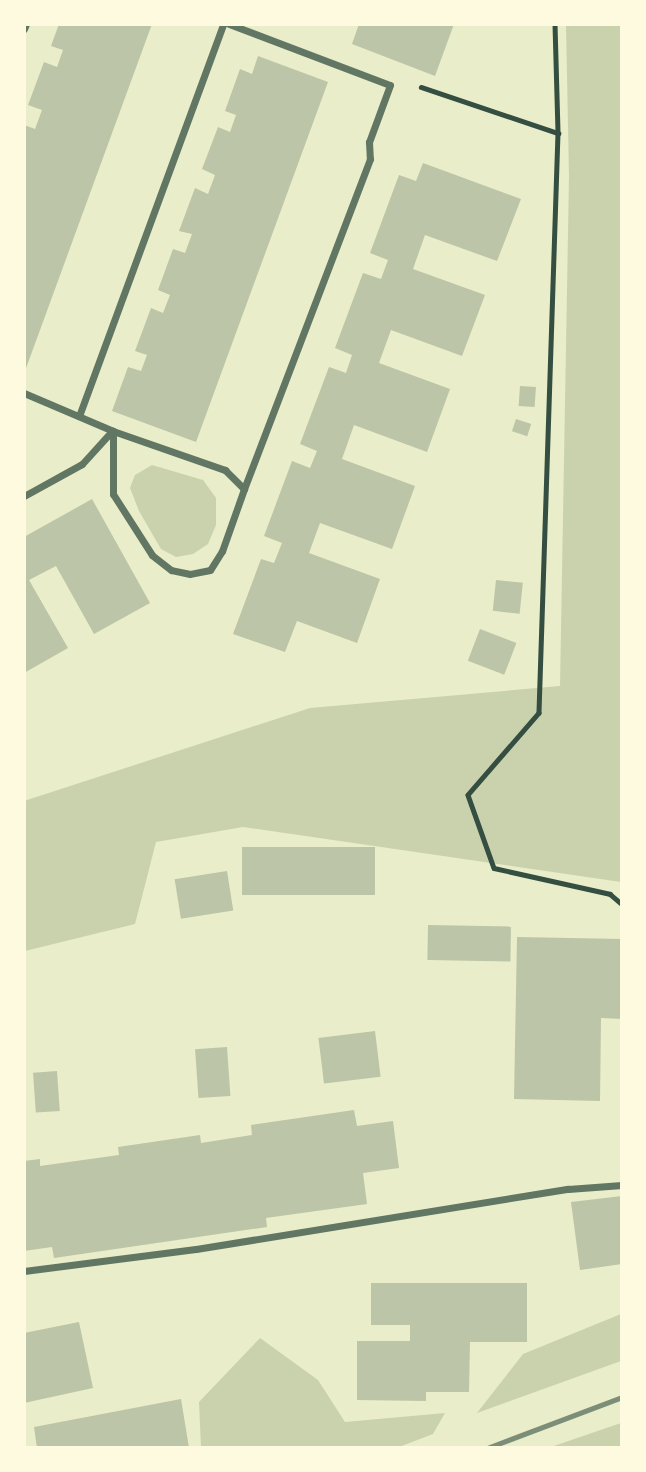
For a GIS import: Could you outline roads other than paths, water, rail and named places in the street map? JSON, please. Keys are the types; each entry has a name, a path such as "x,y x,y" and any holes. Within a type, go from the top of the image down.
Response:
{"street":[{"path":"79,416 223,24"},
{"path":"113,431 113,494 152,555 171,570 190,574 210,570 222,551 370,159 369,142 390,85 229,24"},
{"path":"24,393 113,431 225,470 244,489"},
{"path":"24,496 82,464 113,431"},
{"path":"24,1271 196,1249 568,1189 621,1185"}],"railway":[{"path":"487,1448 622,1397"}]}
